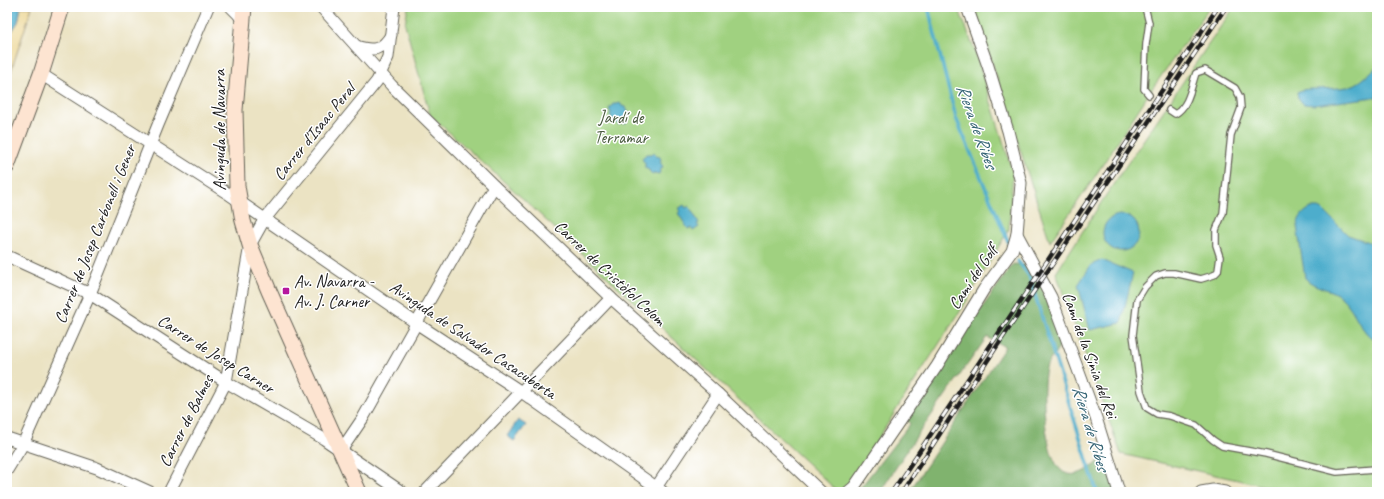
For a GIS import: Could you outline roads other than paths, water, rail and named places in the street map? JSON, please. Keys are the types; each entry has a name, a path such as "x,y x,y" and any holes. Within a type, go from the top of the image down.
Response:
{"street":[{"path":"7,166 41,74 62,7"},
{"path":"231,7 238,14 243,14"},
{"name":"Carrer de Cristòfol Colom","path":"321,7 380,74 494,186 611,298 718,394 821,492"},
{"name":"Carrer d'Isaac Peral","path":"250,245 264,220 377,81 388,57 394,7"},
{"name":"Camí del Golf","path":"848,492 854,487 937,366 965,318 1012,251 1017,234 1021,183 1008,131 988,66 967,7"},
{"name":"Carrer de Josep Carbonell i Gener","path":"7,470 23,444 90,294 150,145 208,8"},
{"name":"Avinguda de Navarra","path":"243,14 235,110 236,170 239,203 250,245 269,291 359,492"},
{"path":"356,46 371,50 381,47 391,34"},
{"name":"Avinguda de Salvador Casacuberta","path":"41,74 239,203 416,323 520,391 658,490"},
{"path":"340,452 363,418 494,186"},
{"name":"Camí de la Sínia del Rei","path":"1017,234 1051,297 1082,384 1096,418 1119,492"},
{"name":"Carrer de Balmes","path":"169,492 226,382 250,245"},
{"name":"Carrer de Josep Carner","path":"7,256 90,294 226,382 324,439 340,452 402,492"},
{"path":"425,492 520,391 611,298"},
{"path":"658,490 718,394"},
{"path":"7,438 97,468 150,492"},
{"path":"1201,492 1213,490 1225,492"}],"lane":[{"path":"1145,7 1147,10 1149,23 1146,44 1144,89 1149,95"},
{"path":"1169,110 1175,114 1182,110 1189,95 1196,72 1205,70 1234,88 1240,97 1241,108 1231,135 1223,213 1216,230 1216,245 1220,257 1218,271 1214,275 1201,279 1174,273 1165,273 1156,276 1145,287 1138,300 1133,335 1141,391 1147,408 1156,414 1170,416 1196,425 1222,446 1266,454 1337,472 1376,469"}],"water":[{"path":"7,7 21,7 18,22 7,39"},
{"path":"1377,66 1377,96 1375,97 1314,105 1304,104 1298,99 1297,92 1302,90 1343,88 1355,84"},
{"path":"620,103 628,111 627,114 629,118 627,119 626,124 621,123 619,125 610,116 611,113 609,109 613,104"},
{"path":"653,152 656,156 660,157 660,162 663,167 659,174 655,173 652,175 649,170 645,168 645,163 642,159 646,154 651,154"},
{"path":"684,205 686,208 689,206 699,223 697,224 699,227 693,231 691,228 688,229 678,213 680,211 678,209"},
{"path":"1311,208 1319,208 1323,210 1348,235 1377,245 1377,341 1366,333 1347,303 1342,298 1333,292 1309,282 1305,278 1297,226 1302,215"},
{"path":"1125,215 1134,220 1138,226 1138,240 1134,246 1125,251 1117,251 1108,246 1104,240 1103,229 1108,220 1114,216"},
{"path":"1102,260 1133,273 1121,323 1090,330 1078,285 1091,265"},
{"path":"518,420 526,425 514,441 507,436"}],"waterway":[{"name":"Riera de Ribes","path":"928,7 956,118 1010,246"},
{"name":"Riera de Ribes","path":"1018,261 1029,276 1097,492"}],"railway":[{"path":"892,492 1218,7"},
{"path":"902,492 995,349 1226,7"}],"place":[{"name":"Av. Navarra - Av. J. Carner","path":"286,291"}],"park label":[{"name":"Jardí de Terramar","path":"621,127"}]}
